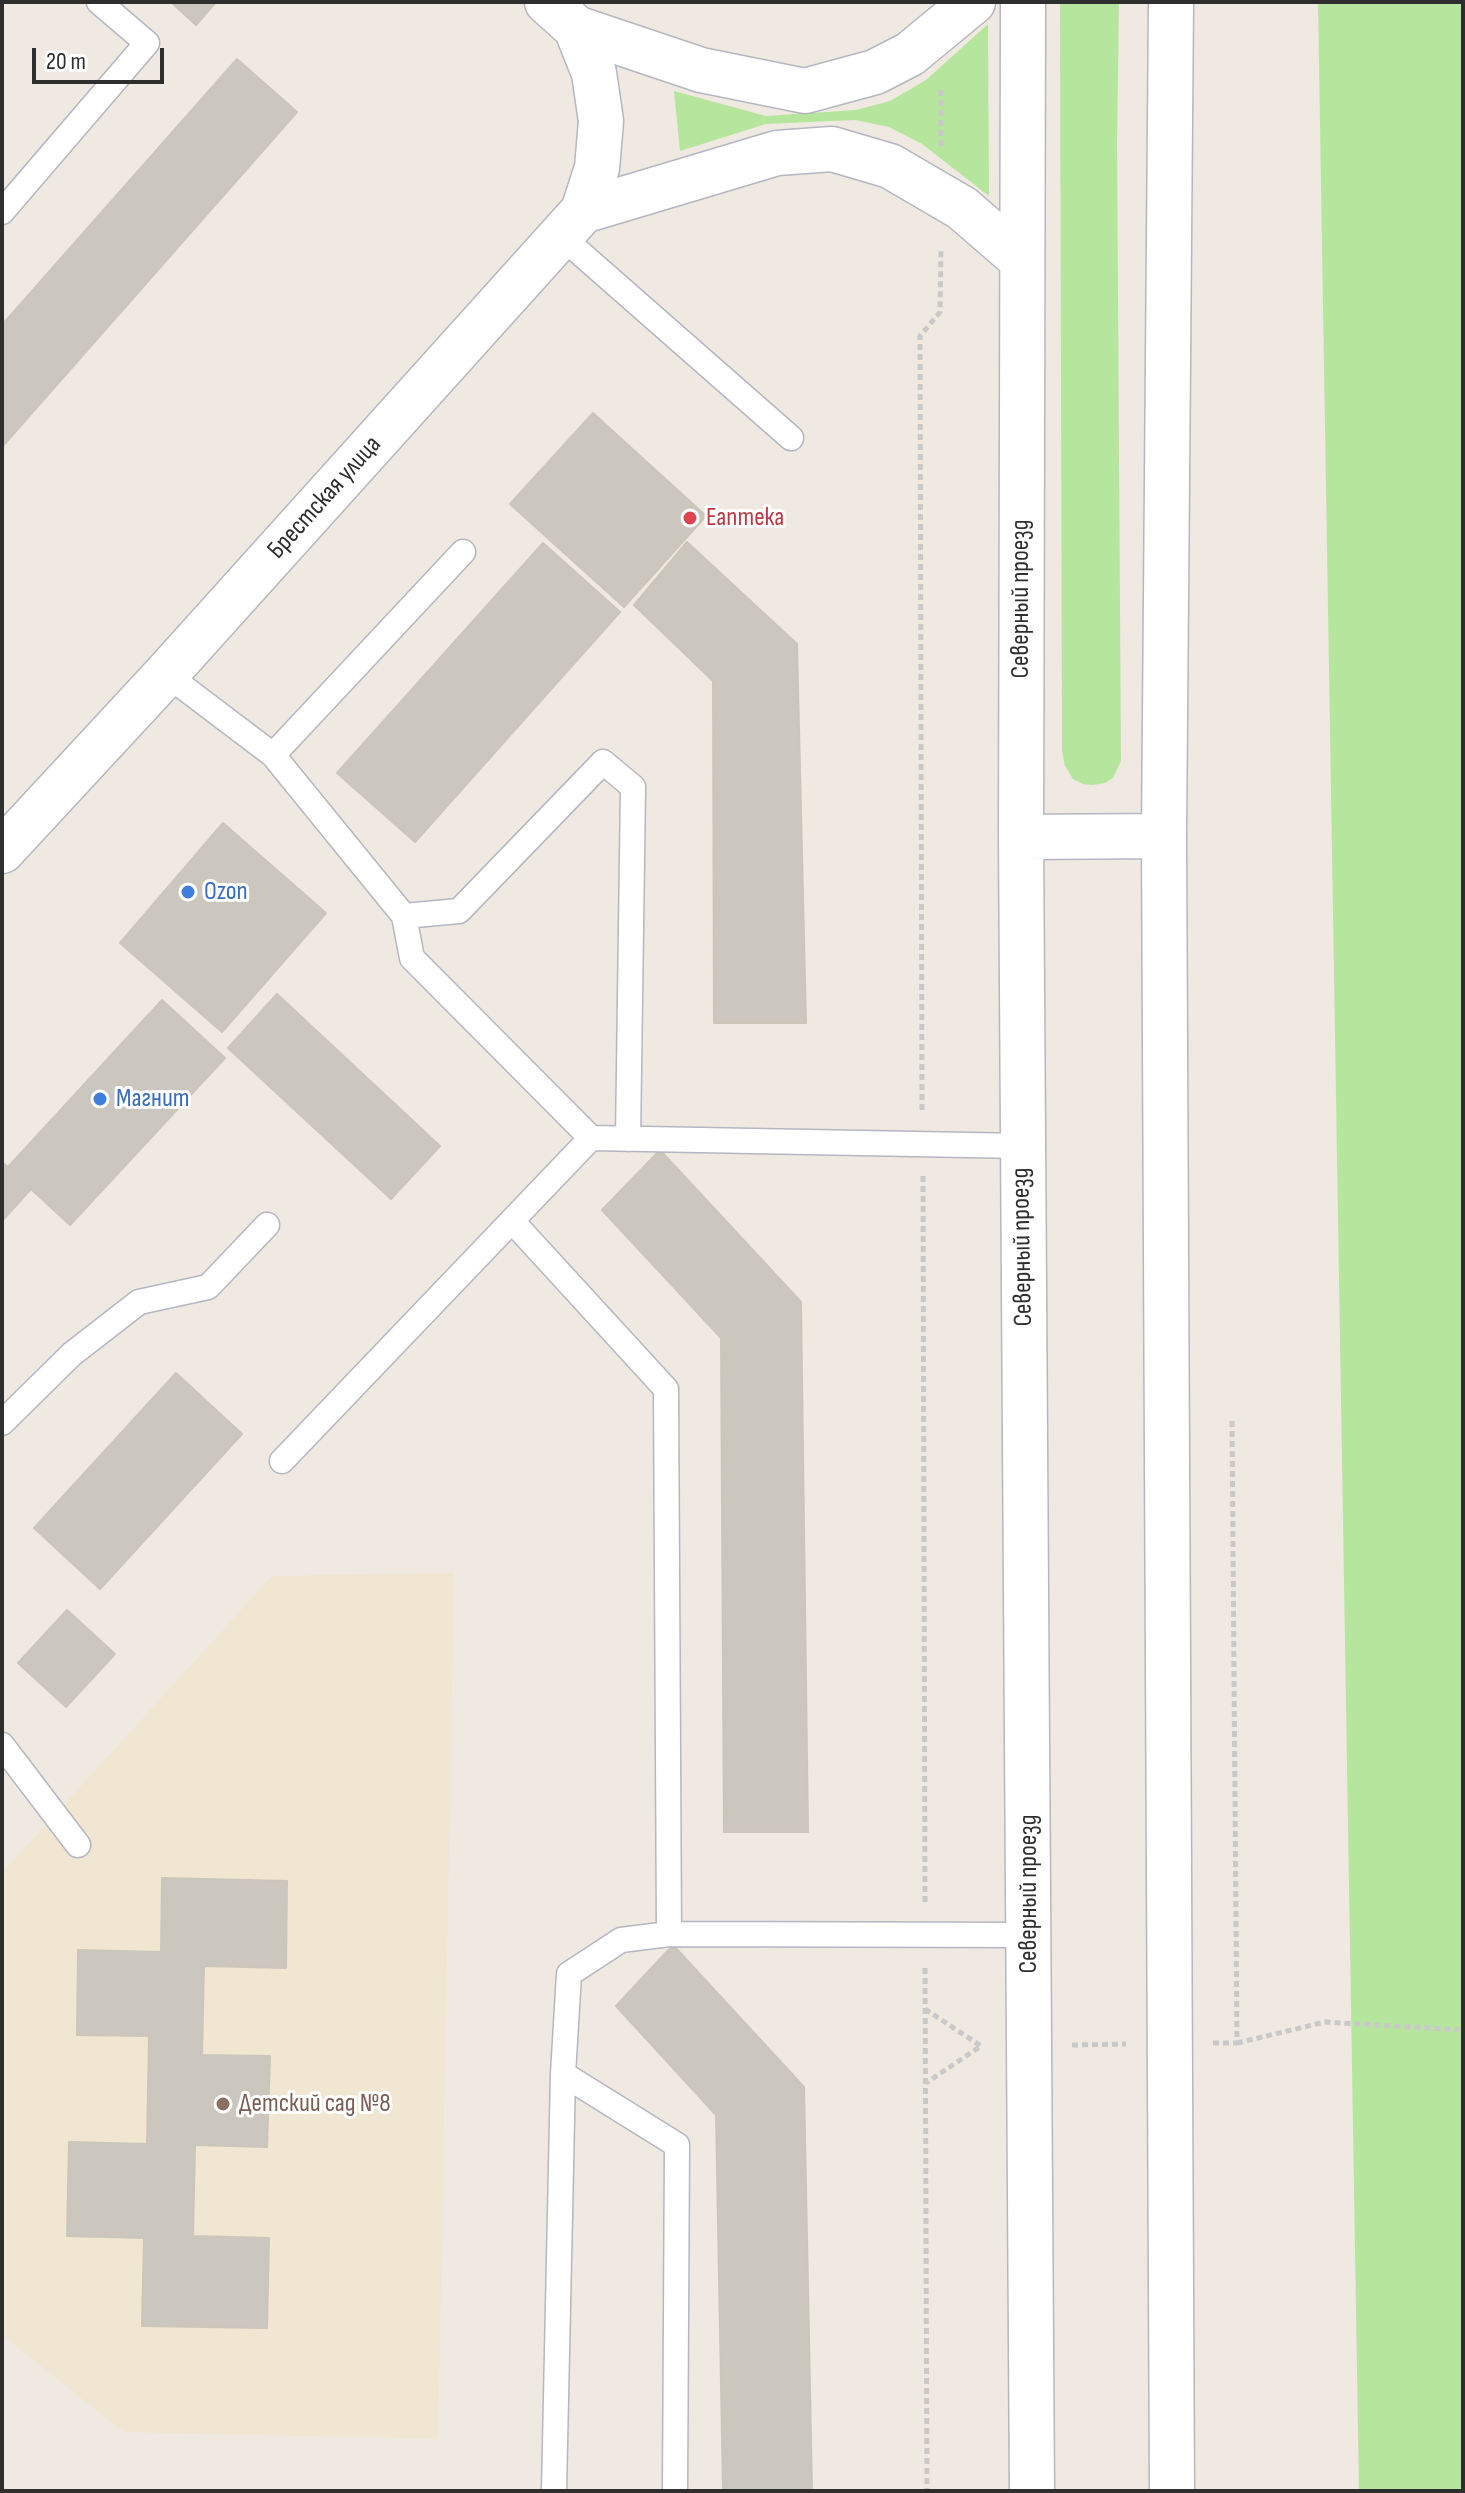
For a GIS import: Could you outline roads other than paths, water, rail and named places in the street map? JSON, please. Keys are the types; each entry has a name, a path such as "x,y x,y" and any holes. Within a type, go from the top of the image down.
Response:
{"main road":[{"name":"Северный проезд","path":"1023,2 1021,837 1032,2491"},
{"path":"1171,2 1164,836 1172,2491"},
{"path":"561,15 701,70 805,91 875,72 910,54 958,15"},
{"name":"Брестская улица","path":"2,851 572,224 597,168 601,121 594,73 561,15"},
{"path":"572,224 777,153 832,149 890,166 962,208 1021,259"},
{"path":"1021,837 1164,836"}],"lane":[{"path":"2,212 147,43 99,2"},
{"path":"572,224 791,438"},
{"path":"273,755 463,552"},
{"path":"166,674 273,755 404,916 412,958 591,1138 1023,1146"},
{"path":"404,916 459,911 603,762 633,787 628,1139"},
{"path":"282,1461 591,1138"},
{"path":"513,1222 666,1389 669,1934"},
{"path":"2,1423 72,1354 139,1302 208,1287 267,1225"},
{"path":"2,1745 78,1845"},
{"path":"554,2491 563,2074 569,1974 621,1940 669,1934 1030,1935"},
{"path":"563,2074 677,2145 675,2491"}],"place":[{"name":"Еаптека","path":"690,518"},
{"name":"Ozon","path":"188,892"},
{"name":"Магнит","path":"100,1099"},
{"name":"Детский сад №8","path":"223,2104"}]}
